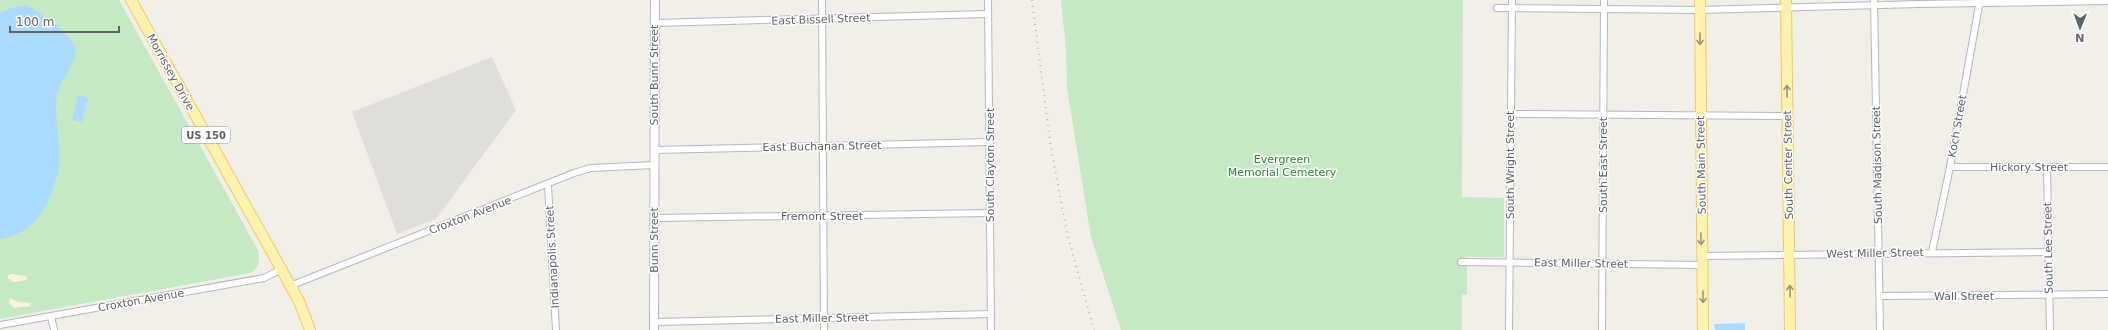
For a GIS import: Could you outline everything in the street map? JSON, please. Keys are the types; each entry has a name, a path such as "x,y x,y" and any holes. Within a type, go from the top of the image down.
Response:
{"main road":[{"name":"Morrissey Drive","path":"131,0 280,270"},
{"name":"South Center Street","path":"1786,4 1790,330"},
{"name":"South Main Street","path":"1700,5 1703,330"},
{"name":"US 150","path":"280,270 290,286 310,330"}],"street":[{"name":"South Bunn Street","path":"654,0 654,150"},
{"path":"822,0 824,330"},
{"name":"South Clayton Street","path":"988,0 991,330"},
{"name":"South Wright Street","path":"1509,330 1512,0"},
{"name":"South East Street","path":"1602,330 1604,0"},
{"path":"1497,8 1604,9 1700,5 1980,1 2108,1"},
{"name":"Koch Street","path":"1932,252 1950,167 1980,1"},
{"name":"South Madison Street","path":"1874,3 1880,330"},
{"name":"East Bissell Street","path":"654,23 988,14"},
{"path":"1510,114 1788,116"},
{"name":"East Buchanan Street","path":"654,150 990,142"},
{"name":"Bunn Street","path":"654,150 654,326"},
{"name":"Croxton Avenue","path":"290,286 548,185 585,169 654,165"},
{"name":"Hickory Street","path":"1950,167 2108,167"},
{"name":"South Lee Street","path":"2047,167 2050,330"},
{"name":"Indianapolis Street","path":"548,185 556,330"},
{"name":"Fremont Street","path":"655,218 990,213"},
{"name":"West Miller Street","path":"1702,260 1789,254 1879,252 2048,252"},
{"name":"East Miller Street","path":"1461,262 1603,264 1702,260"},
{"name":"Croxton Avenue","path":"0,326 264,278 280,270"},
{"path":"2049,296 2108,294"},
{"name":"Wall Street","path":"1880,296 2049,296"},
{"name":"East Miller Street","path":"654,326 824,318 991,314"},
{"path":"51,316 54,330"}],"shaded area":[{"path":"492,57 516,110 436,219 397,234 352,112"}],"green space":[{"path":"0,0 119,0 258,250 258,263 253,271 250,273 0,319"},
{"name":"Evergreen Memorial Cemetery","path":"1061,0 1463,0 1462,197 1504,198 1504,257 1467,257 1467,294 1462,295 1462,330 1121,330 1091,237 1067,88 1066,50"}],"sand":[{"path":"8,275 26,276 27,280 13,282 8,278"},
{"path":"10,298 18,302 30,303 31,306 14,308 9,303"}],"water":[{"path":"26,5 47,18 68,37 73,43 75,55 57,94 56,109 59,166 48,202 43,211 29,226 21,232 0,239 0,13 11,8"},
{"path":"78,95 88,98 82,122 72,120"},
{"path":"1745,323 1745,330 1715,330 1714,324"}],"railway":[{"path":"1032,0 1050,142 1067,233 1094,330"}]}
